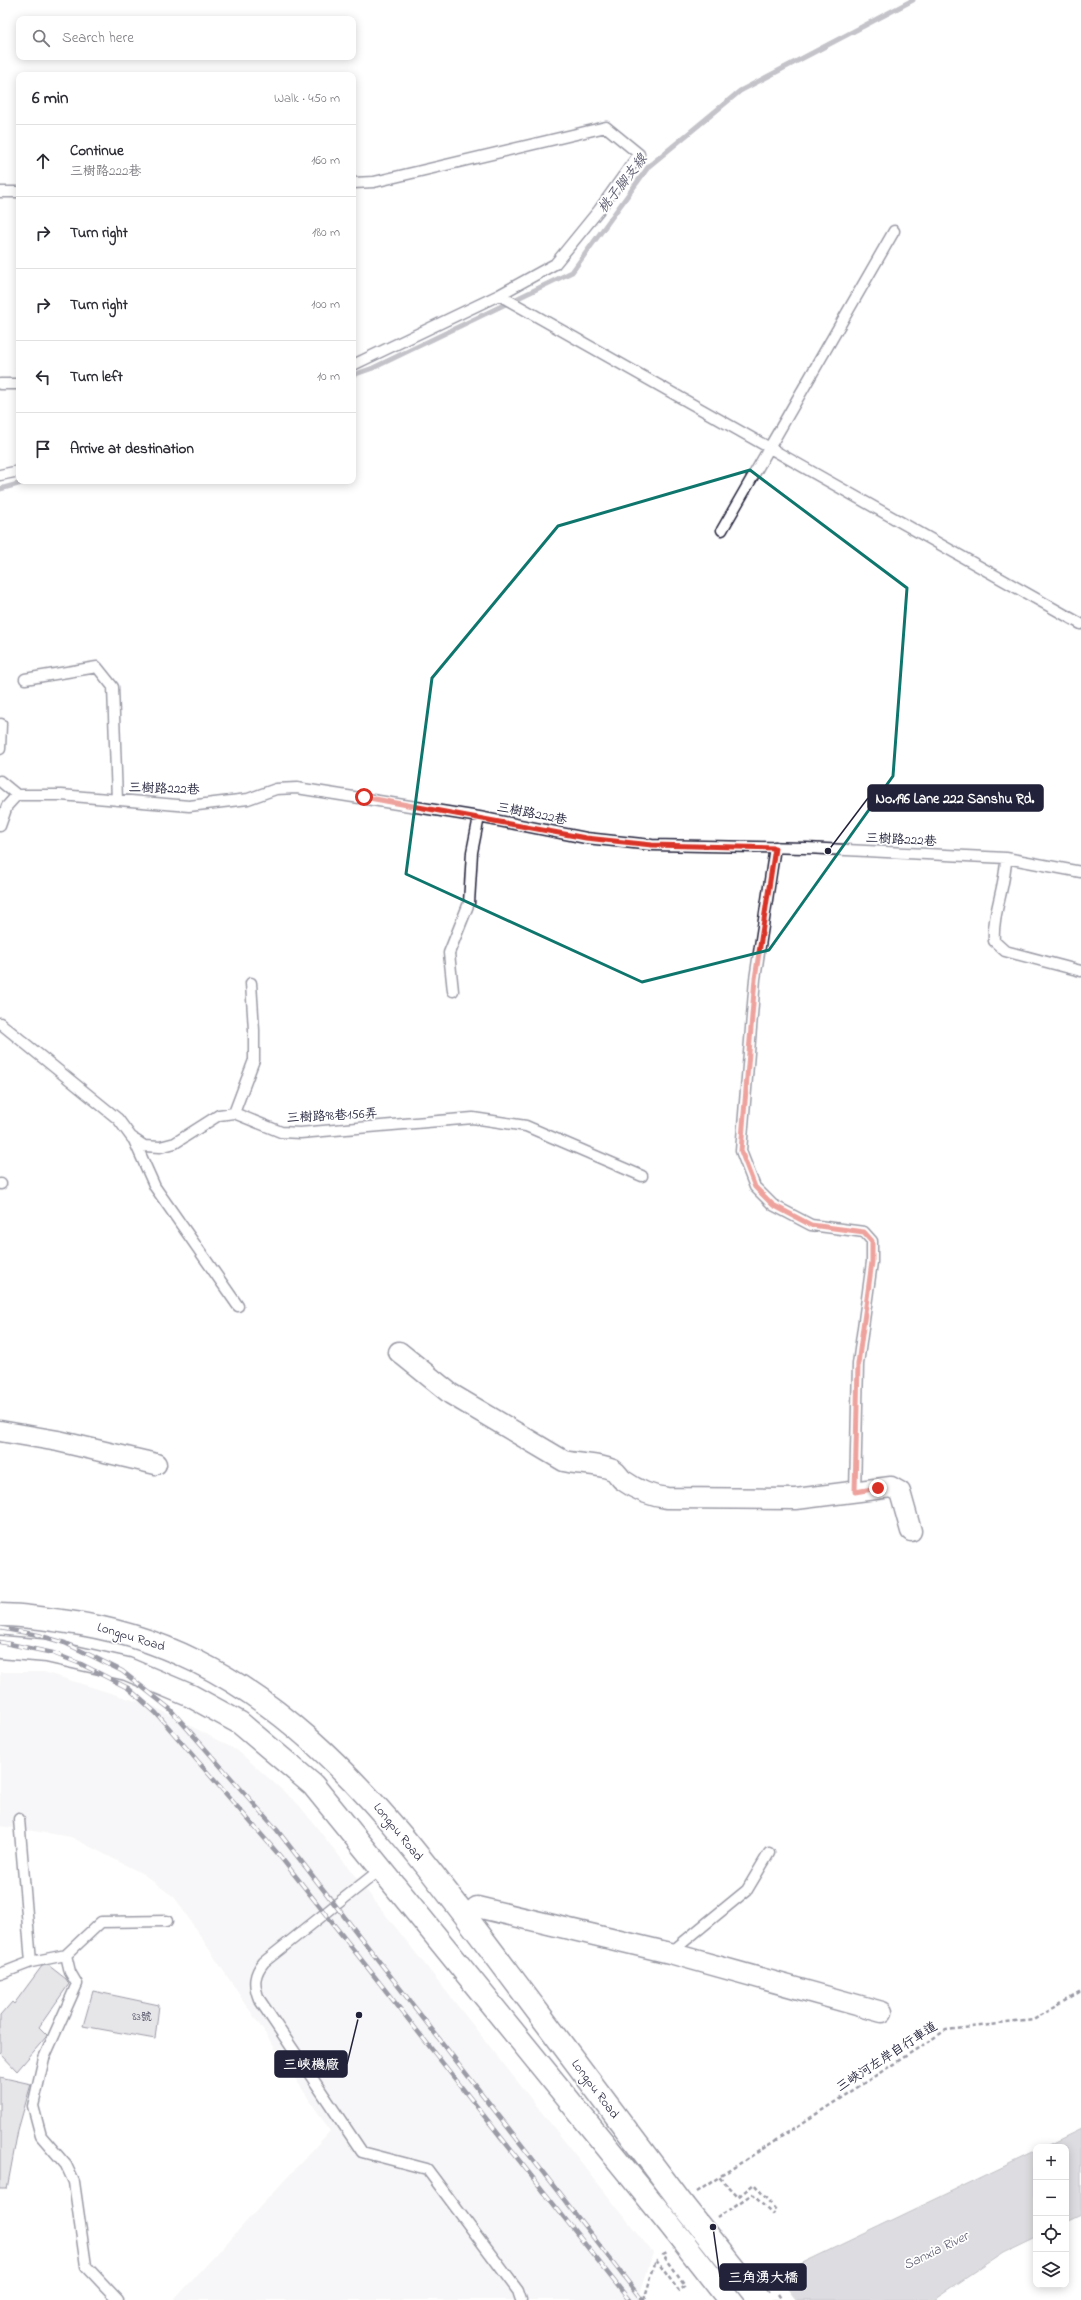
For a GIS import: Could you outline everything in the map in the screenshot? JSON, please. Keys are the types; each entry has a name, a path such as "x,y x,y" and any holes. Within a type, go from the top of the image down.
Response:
{"street":[{"path":"399,1352 451,1394 564,1461 582,1465 596,1464 615,1471 622,1480 647,1495 667,1498 796,1499 891,1487 900,1492 910,1531"},
{"path":"0,1431 58,1441 156,1464"},
{"name":"Longpu Road","path":"0,1615 14,1615 89,1624 144,1639 191,1658 252,1694 323,1749 380,1808 690,2199 759,2300"},
{"name":"Longpu Road","path":"0,1647 47,1652 127,1669 190,1696 240,1723 313,1785 668,2221 729,2300"},
{"path":"466,1917 476,1907 670,1953 882,2012"}],"lane":[{"path":"356,183 374,182 606,127 639,154 599,210 555,264 499,295 356,365"},
{"path":"0,192 16,192"},
{"path":"722,530 894,231"},
{"path":"499,295 1081,624"},
{"path":"0,384 16,384"},
{"path":"0,475 16,472"},
{"path":"25,679 97,667 113,687 117,800"},
{"path":"0,749 1,724"},
{"path":"0,782 17,795 7,806 0,826"},
{"name":"三樹路222巷","path":"17,795 61,796 190,806 248,799 276,789 297,788 479,817 586,838 652,845 775,848 1006,858 1081,872"},
{"path":"454,991 449,953 470,903 472,852 479,817"},
{"path":"775,848 755,979 741,1151 755,1187 773,1205 811,1225 864,1232 872,1241 872,1262 858,1364 855,1492"},
{"path":"1006,858 1006,875 993,930 994,940 1005,951 1081,971"},
{"path":"132,1138 144,1146 160,1147 175,1143 219,1115 234,1113 254,1060 254,1030 250,983"},
{"path":"0,1023 118,1119 132,1138 155,1187 238,1306"},
{"name":"三樹路98巷156弄","path":"234,1113 281,1132 300,1133 473,1118 526,1126 642,1176"},
{"path":"19,1819 31,1962"},
{"path":"670,1953 747,1890 769,1853"},
{"path":"382,1869 264,1962 254,1980 256,1990 259,1999 362,2152 426,2169 518,2291 521,2300"},
{"path":"0,1974 31,1962 66,1954 101,1922 167,1921"},
{"path":"66,1954 70,1972 77,1984 44,2058 33,2106 41,2136 66,2165 74,2182 86,2266 118,2300"}],"path":[{"name":"三峽河左岸自行車道","path":"690,2199 719,2178 946,2030 1033,2020 1081,1992"},
{"path":"714,2220 752,2194 772,2214 776,2210 754,2184 738,2197 719,2178"},
{"path":"644,2300 656,2260 679,2291 685,2286 663,2255 670,2251"}],"highlighted area":[{"path":"750,470 907,588 893,776 769,950 642,982 406,874 432,678 558,526"}],"shaded area":[{"path":"0,1672 44,1672 155,1707 238,1751 299,1805 653,2253 638,2300 174,2300 330,2131 175,1898 143,1874 71,1837 0,1826"}],"water":[{"path":"1081,2129 1081,2215 1069,2221 1069,2144 1050,2144"},
{"name":"Sanxia River","path":"1033,2152 1033,2238 1005,2252 933,2300 757,2300 788,2270"}],"pier":[{"path":"778,2277 796,2300 755,2300"}],"building":[{"path":"48,1965 66,1979 69,1984 39,2027 47,2035 46,2037 17,2071 0,2053 0,2016 12,2002 14,2004 42,1966"},
{"path":"93,1991 159,2005 155,2039 83,2026"},
{"path":"0,2077 31,2084 18,2130 7,2189 0,2189"}],"waterway":[{"name":"桃子腳支線","path":"356,374 373,368 572,272 649,166 740,91 913,0"},
{"name":"桃子腳支線","path":"0,489 18,484"}],"railway":[{"path":"0,1628 38,1635 65,1643 122,1671 170,1709 277,1830 642,2300"},
{"path":"0,1642 53,1653 81,1664 128,1688 156,1713 279,1855 629,2300"}],"place":[{"name":"No.196 Lane 222 Sanshu Rd.","path":"828,851"},
{"name":"三峽機廠","path":"359,2015"},
{"name":"三角湧大橋","path":"713,2227"}],"route":[{"path":"364,797 500,820 586,838 652,845 775,848 755,979 741,1151 755,1187 773,1205 811,1225 864,1232 872,1241 872,1262 858,1364 855,1492 878,1488"}]}
